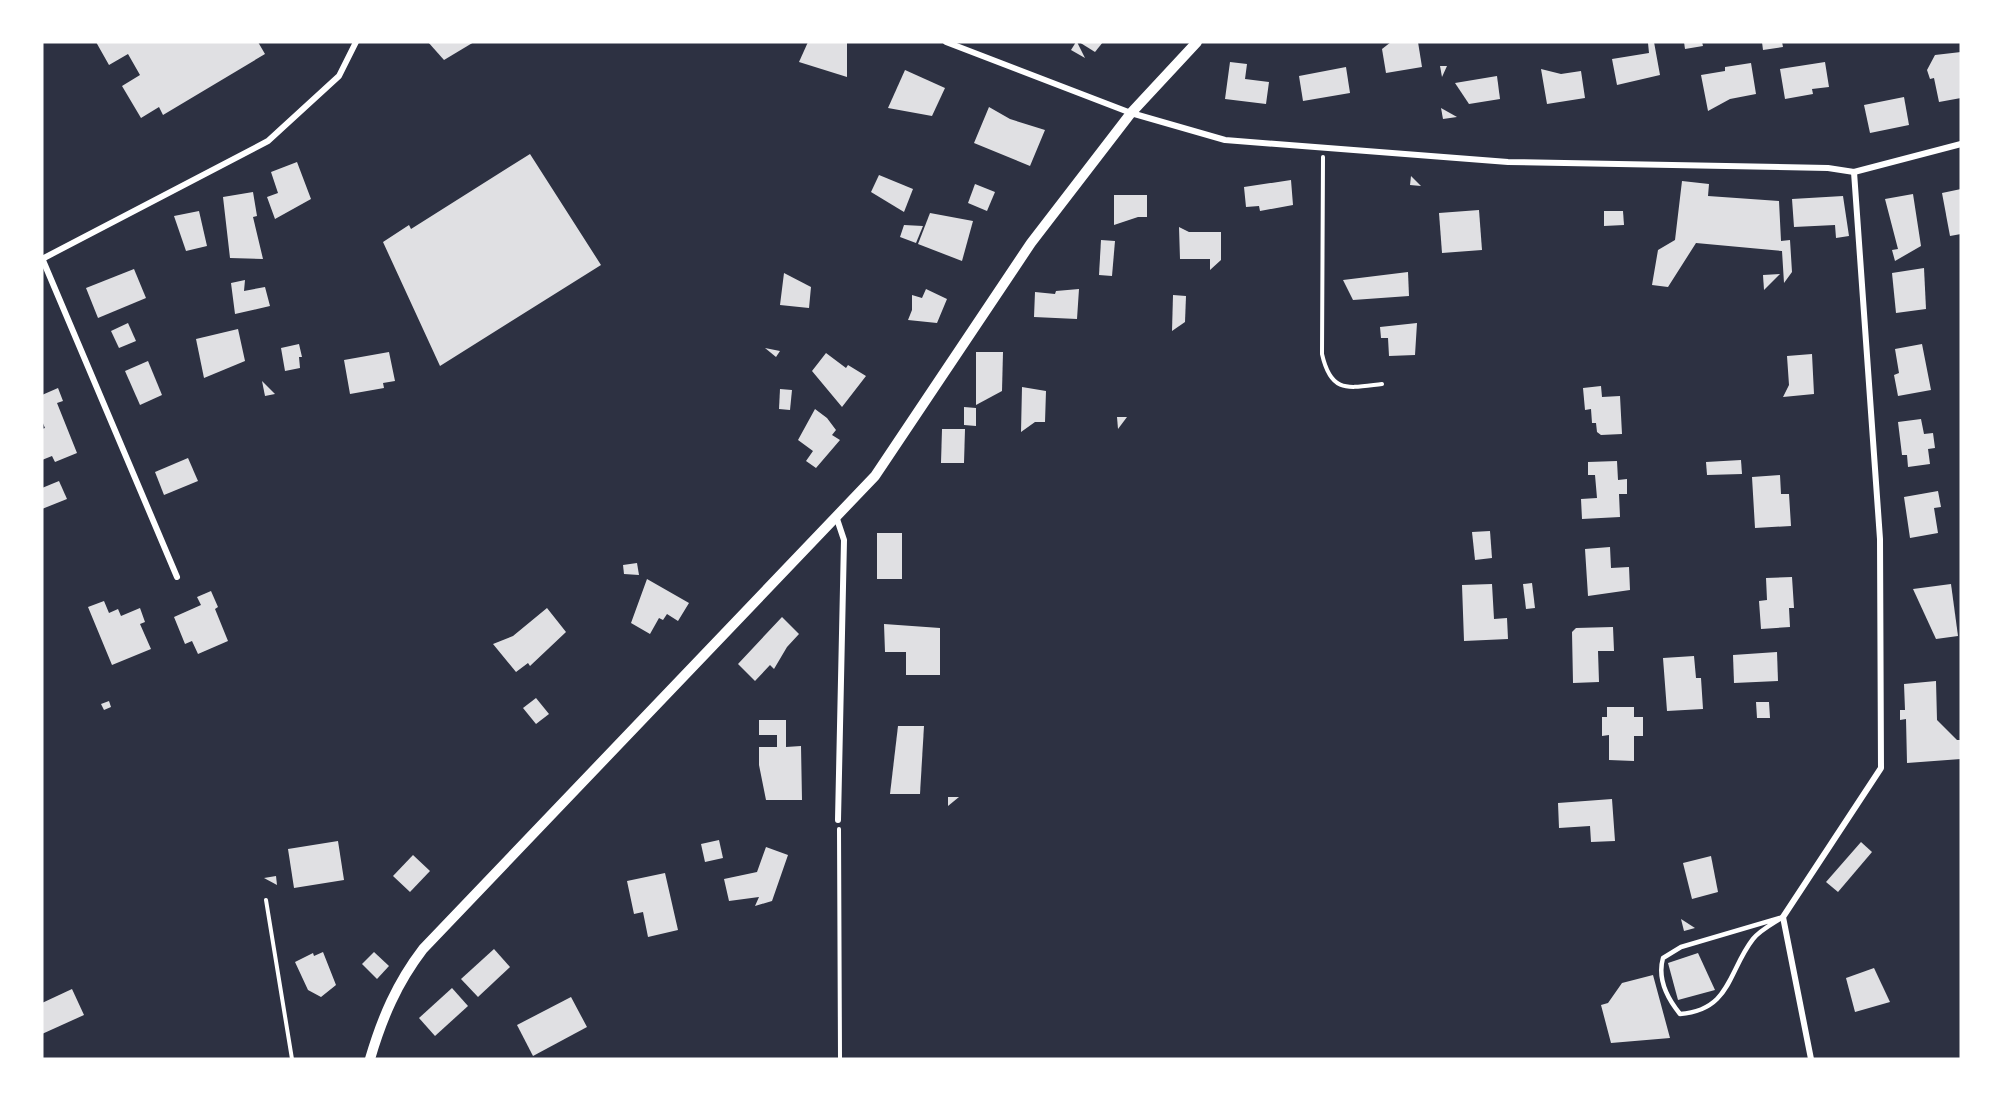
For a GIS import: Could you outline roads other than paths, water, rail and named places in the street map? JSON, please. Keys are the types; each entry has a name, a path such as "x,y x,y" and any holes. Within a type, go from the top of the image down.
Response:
{"street":[{"path":"177,577 42,259 268,141 339,76 356,42"},
{"path":"946,42 1131,113 1225,140 1508,162 1828,168 1854,172 1961,144"},
{"path":"370,1059 383,1016 402,975 423,949 875,476 1031,243 1131,113 1197,42"},
{"path":"1811,1059 1783,917 1881,768 1880,539 1854,172"},
{"path":"836,516 844,540 838,820"}],"lane":[{"path":"1783,917 1754,938 1718,1001 1695,1013 1680,1014 1662,981 1660,969 1663,958 1681,947 1783,917"}]}
